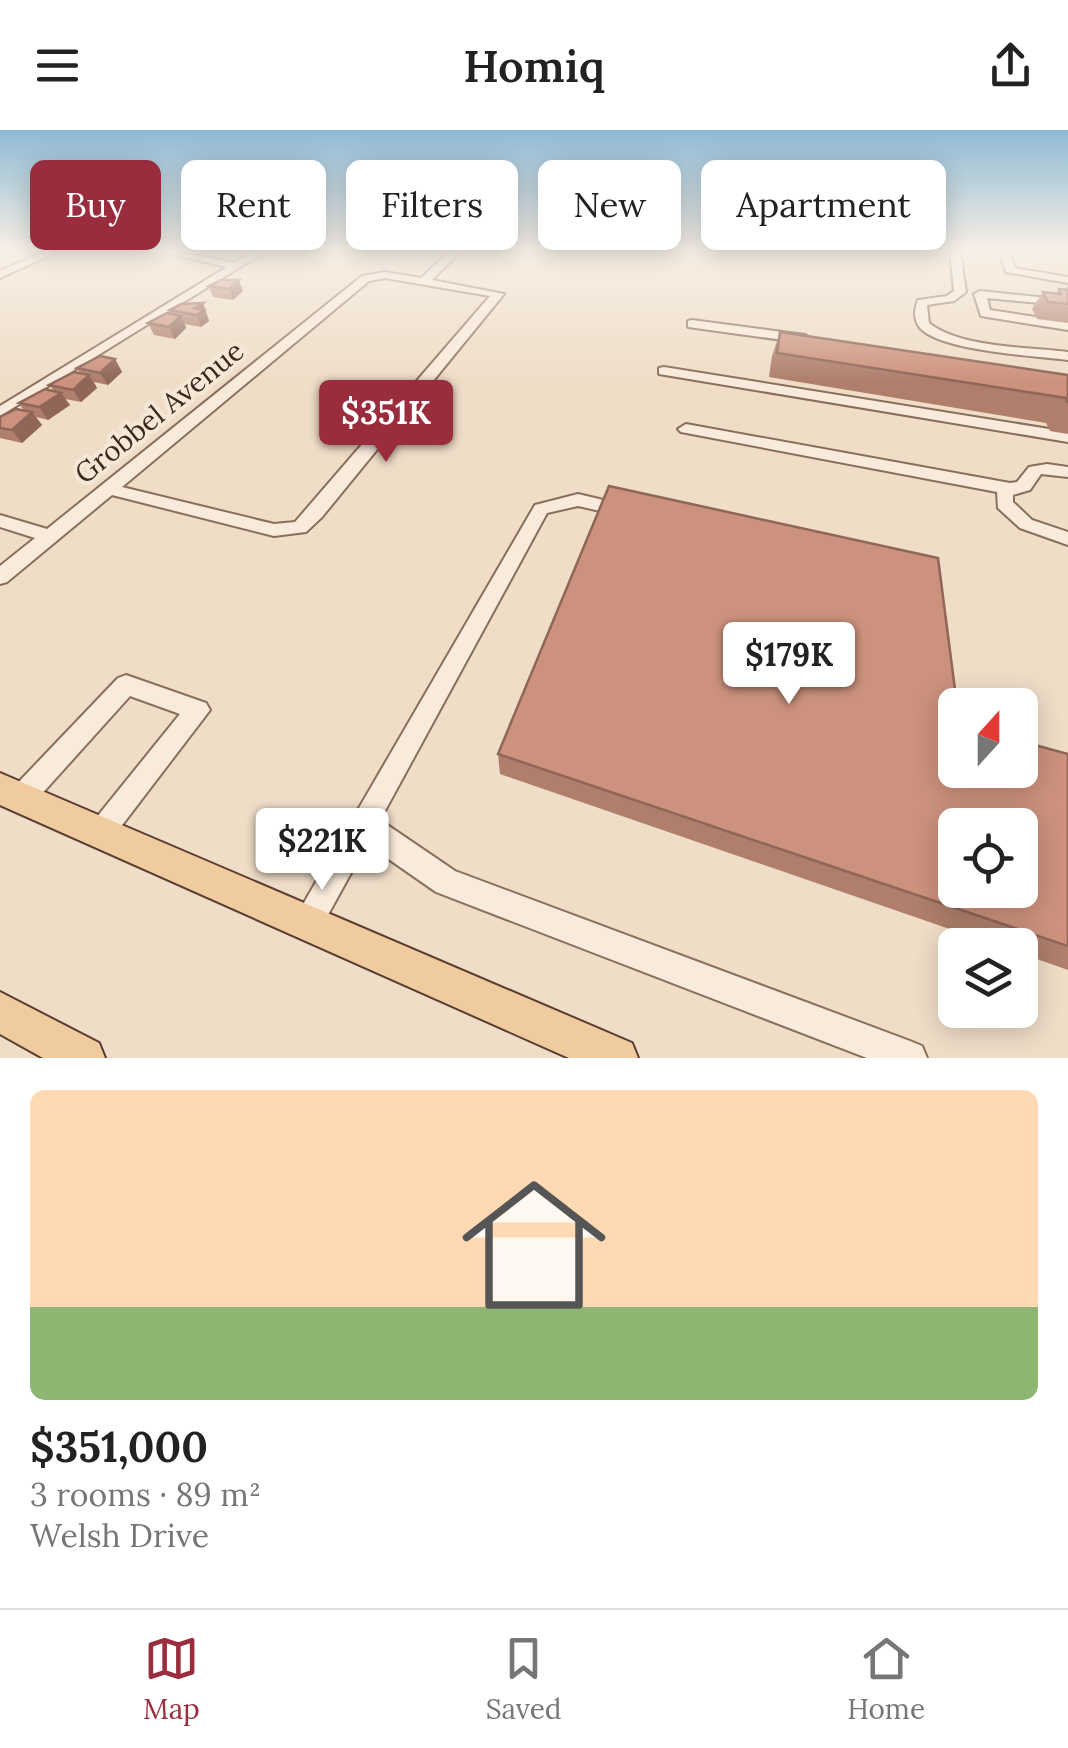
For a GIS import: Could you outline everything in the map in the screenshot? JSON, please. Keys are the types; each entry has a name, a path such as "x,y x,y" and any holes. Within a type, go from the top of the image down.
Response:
{"main road":[{"path":"10,793 617,1058"},
{"path":"0,1012 33,1046 84,1058"}],"street":[{"path":"0,412 189,294"},
{"name":"Grobbel Avenue","path":"0,577 346,294"},
{"name":"Grobbel Avenue","path":"109,488 274,530 300,528 496,294"},
{"path":"957,294 950,299 922,302 924,325 954,340 1068,356"},
{"path":"980,294 984,312 1068,326"},
{"path":"984,294 1068,300"},
{"path":"1043,294 1068,300"},
{"path":"692,324 818,341"},
{"path":"664,371 1068,437"},
{"path":"686,428 1010,489"},
{"path":"1068,472 1037,468 1030,472 1024,486 1004,493 1004,504 1014,516 1068,539"},
{"path":"308,923 541,509 578,500 654,516"},
{"path":"0,521 50,536"},
{"path":"10,793 126,685 198,710 101,832"},
{"path":"365,826 446,882 910,1058"}],"building":[{"path":"1044,294 1068,294 1068,304 1048,302"},
{"path":"203,303 195,308 204,310 196,315 170,310 181,304"},
{"path":"167,313 181,316 169,327 148,323"},
{"path":"780,332 1068,375 1068,403 1066,398 777,353"},
{"path":"100,356 115,359 100,373 77,368"},
{"path":"74,372 89,375 73,390 49,385"},
{"path":"45,389 61,393 39,407 19,403"},
{"path":"16,409 32,412 12,430 0,428 0,417"},
{"path":"609,486 938,558 955,688 938,688 938,788 1038,788 1038,746 1068,754 1068,946 1038,936 1038,928 1015,928 955,908 1038,908 1038,808 938,808 938,902 498,754"}]}
